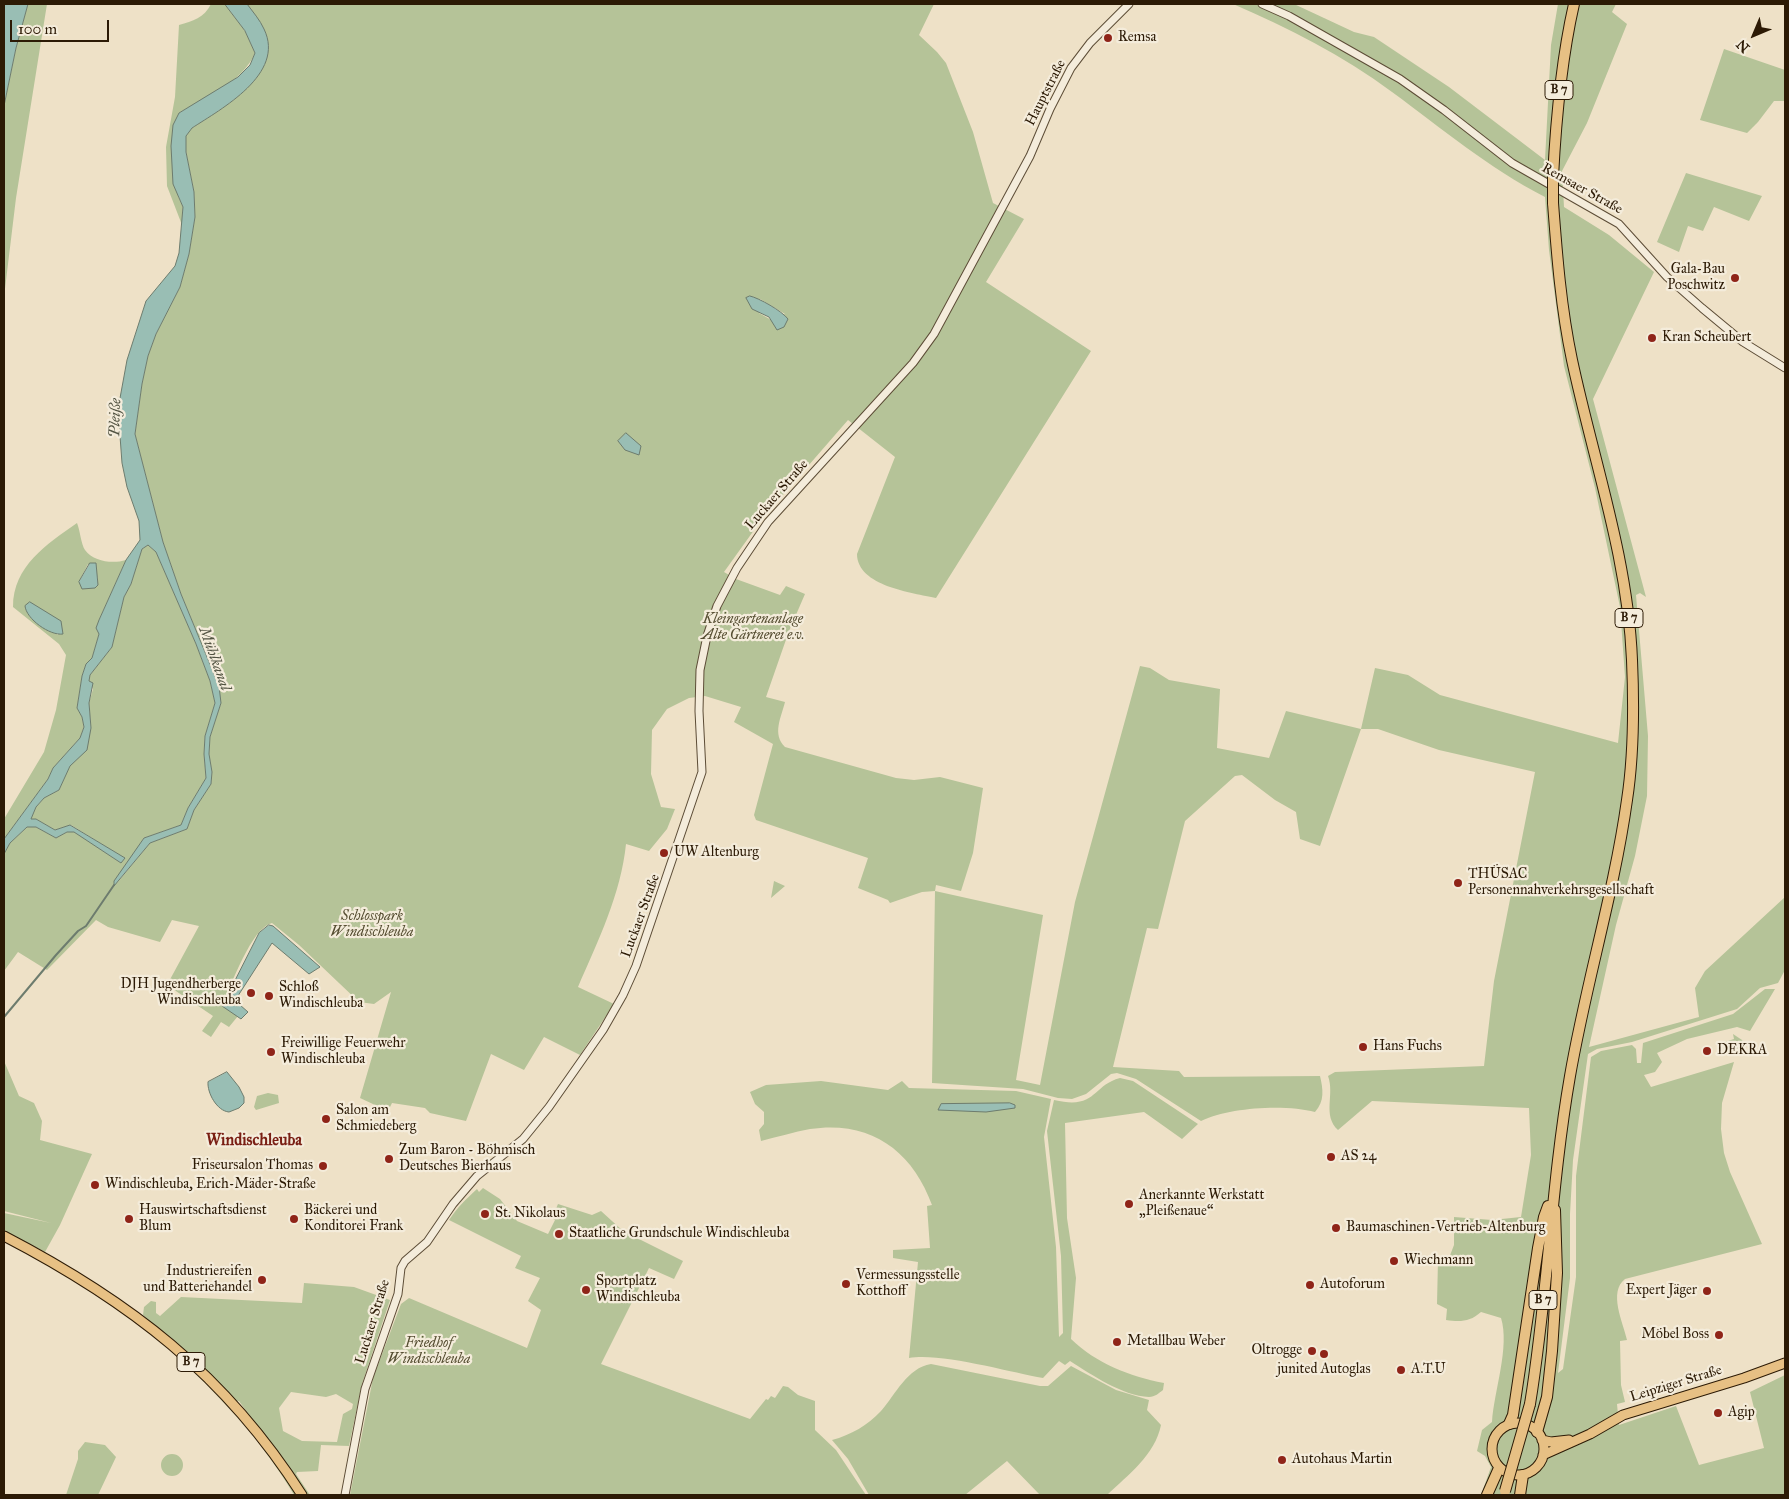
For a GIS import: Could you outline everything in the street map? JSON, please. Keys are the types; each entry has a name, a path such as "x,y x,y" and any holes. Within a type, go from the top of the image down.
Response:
{"highway":[{"name":"B 7","path":"1504,1493 1530,1404 1539,1344 1552,1196 1578,1034 1628,799 1633,727 1629,618 1621,570 1568,340 1559,278 1553,203 1556,110 1574,4"},
{"path":"1508,1424 1513,1415 1544,1217 1552,1196"},
{"path":"1540,1436 1547,1397 1556,1289 1557,1222 1552,1196"},
{"path":"1487,1495 1499,1468"},
{"path":"1520,1495 1523,1475"}],"main road":[{"name":"B 7","path":"4,1236 50,1261 127,1308 190,1361 258,1433 302,1495"},
{"name":"Leipziger Straße","path":"1544,1455 1636,1410 1744,1378 1785,1363"},
{"path":"1508,1424 1527,1425 1540,1436 1544,1455 1534,1470 1523,1475 1508,1474 1499,1468 1492,1457 1492,1444 1498,1432 1508,1424"},
{"name":"Leipziger Straße","path":"1540,1436 1555,1442 1579,1439"}],"street":[{"name":"Hauptstraße","path":"1003,206 1030,156 1050,108 1072,68 1090,43 1129,4"},
{"name":"Remsaer Straße","path":"1262,4 1289,16 1351,50 1444,110 1512,163 1619,224 1667,277 1702,308 1743,342 1785,368"},
{"name":"Luckaer Straße","path":"344,1495 366,1389 398,1294 401,1268 405,1261 427,1242 453,1204 476,1176 522,1139 549,1107 603,1030 623,995 636,966 702,772 699,711 700,670 707,636 717,606 736,568 768,522 913,363 934,334 1003,206"}],"green space":[{"path":"28,4 47,4 16,198 4,297 4,106 16,48"},
{"path":"211,4 225,4 245,31 255,53 249,64 232,81 179,113 178,196 183,207 182,225 167,186 166,147 175,97 179,25 201,16"},
{"path":"247,4 934,4 919,35 946,63 973,132 993,203 1024,219 986,282 1091,351 936,598 901,590 876,581 866,574 859,565 857,554 895,457 848,420 762,519 724,572 736,579 780,595 786,586 805,594 789,631 766,697 785,702 778,731 781,742 785,747 896,778 914,780 940,777 983,788 973,853 961,891 936,885 935,891 922,892 890,903 888,900 858,888 868,858 756,820 754,815 773,744 734,722 741,707 705,696 689,698 667,709 652,730 651,774 661,807 675,809 667,829 649,851 626,844 614,899 601,935 578,987 614,1004 580,1055 544,1037 524,1070 491,1054 466,1121 430,1113 425,1108 392,1103 388,1111 360,1098 391,992 374,1004 359,1002 299,945 272,923 264,927 250,946 222,1004 238,1016 229,1027 221,1022 211,1037 202,1031 213,1016 167,985 199,926 172,920 160,942 108,927 96,920 47,970 18,952 4,971 4,854 10,843 27,827 36,827 56,838 67,832 75,832 121,863 124,858 71,825 55,830 36,819 30,819 36,807 44,798 59,790 70,765 77,758 91,728 89,703 93,689 89,681 90,675 112,647 124,597 131,584 142,549 148,545 156,552 196,644 210,681 215,703 205,736 206,778 188,808 181,825 144,838 117,883 150,843 187,829 194,810 211,784 210,737 221,703 206,654 181,594 163,542 135,434 148,356 156,334 180,287 189,254 195,217 194,192 186,152 186,135 192,128 242,93 265,63","holes":["760,299 785,314 773,321 759,313"]},
{"path":"1233,4 1294,4 1354,32 1374,37 1449,87 1545,160 1551,45 1558,4 1616,4 1612,12 1627,24 1587,123 1562,171 1564,207 1609,235 1654,272 1593,399 1646,597 1640,593 1636,595 1648,736 1647,796 1635,856 1616,925 1589,1047 1699,1017 1695,988 1705,971 1785,897 1785,970 1778,983 1760,988 1737,1009 1632,1042 1597,1049 1588,1054 1573,1160 1570,1214 1570,1278 1558,1373 1563,1369 1576,1277 1576,1176 1591,1057 1601,1051 1632,1045 1636,1049 1637,1063 1641,1063 1643,1043 1733,1014 1765,989 1775,989 1750,1031 1737,1027 1687,1039 1657,1053 1662,1062 1655,1072 1644,1075 1651,1087 1734,1062 1722,1103 1721,1129 1724,1153 1730,1172 1762,1244 1625,1279 1620,1285 1617,1299 1627,1340 1620,1341 1621,1385 1625,1402 1617,1404 1619,1425 1676,1406 1699,1465 1764,1448 1750,1392 1785,1375 1785,1495 1481,1495 1491,1467 1485,1456 1477,1451 1482,1430 1492,1422 1503,1355 1504,1342 1501,1318 1481,1312 1473,1318 1465,1320 1446,1320 1447,1309 1437,1304 1438,1260 1449,1258 1454,1245 1454,1217 1492,1220 1521,1217 1531,1155 1529,1108 1372,1101 1338,1130 1331,1118 1328,1076 1335,1072 1484,1066 1494,981 1535,772 1439,750 1378,729 1361,729 1375,668 1408,675 1440,695 1618,743 1625,677 1620,607 1595,488 1564,366 1549,250 1545,197 1485,161 1354,66 1295,33"},
{"path":"1724,49 1785,70 1785,101 1774,101 1747,133 1700,120"},
{"path":"1686,173 1762,196 1749,221 1714,207 1703,231 1688,226 1679,252 1657,242"},
{"path":"77,523 85,550 89,554 104,561 126,560 99,620 99,634 92,658 86,664 82,676 77,708 82,717 84,727 80,738 53,768 48,779 4,839 4,819 44,752 56,710 66,655 59,644 13,607 15,592 25,568 44,548","holes":["88,564 98,578 95,588 79,582","34,605 52,617 58,635 29,616"]},
{"path":"1140,666 1150,668 1169,680 1220,689 1217,748 1269,758 1286,711 1361,729 1320,846 1300,839 1296,812 1275,800 1242,775 1235,776 1185,821 1158,929 1147,928 1113,1067 1179,1071 1184,1077 1320,1076 1322,1099 1315,1112 1289,1108 1258,1108 1213,1116 1201,1121 1136,1079 1117,1073 1111,1074 1086,1094 1072,1099 1058,1098 1023,1089 932,1083 935,891 1043,915 1016,1080 1040,1085 1075,902"},
{"path":"774,881 785,886 771,898"},
{"path":"1733,1034 1745,1042 1741,1050 1723,1043 1715,1045 1734,1039"},
{"path":"4,1061 19,1096 34,1103 42,1121 40,1140 92,1154 60,1225 45,1252 4,1231 4,1213 51,1223 4,1211"},
{"path":"1120,1078 1133,1081 1198,1124 1182,1139 1144,1112 1065,1123 1067,1218 1076,1278 1071,1339 1081,1348 1114,1368 1138,1377 1164,1383 1163,1390 1151,1397 1139,1396 1118,1389 1070,1361 1065,1365 1059,1361 1043,1378 956,1360 922,1357 909,1358 918,1262 893,1258 893,1250 930,1248 927,1206 932,1205 913,1169 900,1154 886,1143 852,1129 832,1127 810,1129 761,1141 759,1130 764,1124 764,1112 755,1104 750,1092 766,1085 821,1081 888,1090 902,1081 909,1088 1016,1091 1051,1099 1044,1137 1056,1247 1059,1337 1063,1333 1061,1256 1047,1131 1054,1100 1078,1102 1086,1100 1104,1086"},
{"path":"268,1093 278,1095 279,1103 256,1110 254,1107 257,1096"},
{"name":"Friedhof Windischleuba","path":"483,1188 500,1199 517,1221 548,1234 555,1220 552,1218 558,1204 592,1215 601,1211 623,1231 683,1261 674,1279 649,1268 601,1364 750,1419 766,1399 768,1400 771,1396 775,1398 783,1386 788,1387 798,1395 815,1401 815,1430 836,1450 866,1495 350,1495 373,1378 401,1304 409,1298 527,1348 541,1310 528,1301 540,1278 515,1268 521,1256 449,1220 477,1189 479,1192"},
{"path":"304,1283 354,1287 390,1300 362,1384 349,1446 321,1445 318,1471 297,1472 296,1474 310,1495 306,1495 239,1401 236,1402 143,1315 144,1307 151,1301 156,1302 156,1313 160,1316 181,1297 302,1303","holes":["291,1392 326,1397 336,1394 353,1404 352,1409 343,1414 337,1442 302,1441 283,1431 279,1408"]},
{"path":"931,1364 1040,1386 1048,1386 1071,1366 1116,1390 1149,1400 1147,1410 1161,1425 1158,1436 1140,1464 1107,1495 1040,1495 1007,1461 965,1495 869,1495 848,1459 832,1440 852,1432 871,1421 909,1376 923,1366"},
{"path":"249,1432 266,1452 282,1473 297,1495 294,1495 265,1451"},
{"path":"85,1442 105,1445 116,1457 98,1495 66,1495 78,1459 78,1451"},
{"path":"172,1454 180,1457 183,1465 180,1473 172,1476 164,1473 161,1465 164,1457"}],"water":[{"path":"4,4 28,4 16,48 4,106"},
{"path":"225,4 247,4 256,16 264,29 268,45 266,61 259,75 247,88 219,111 192,128 186,136 186,152 194,192 195,217 189,254 180,287 156,334 148,356 135,434 163,542 181,594 219,686 221,703 210,737 211,784 194,810 187,829 150,843 114,886 114,881 144,838 181,825 188,808 206,778 205,736 215,703 210,681 196,644 156,552 148,545 142,549 131,584 124,597 112,647 90,675 89,681 93,683 89,703 91,728 87,750 70,766 59,790 44,798 36,807 31,819 36,819 55,830 70,825 125,858 121,863 74,832 67,832 56,838 36,827 27,827 10,843 4,854 4,839 48,779 53,768 80,738 84,727 82,717 77,708 82,676 86,664 92,658 99,634 96,628 126,560 140,540 139,521 127,487 122,463 118,409 127,360 146,301 175,266 179,253 183,207 173,184 171,146 173,125 179,113 238,77 250,65 255,53 245,31"},
{"path":"750,296 781,312 788,319 784,327 777,330 769,317 752,309 746,298"},
{"path":"626,433 641,446 639,455 625,450 618,441"},
{"path":"90,563 96,563 98,585 95,588 82,589 79,582"},
{"path":"30,602 61,621 63,634 52,632 34,621 26,611 25,606"},
{"path":"269,925 273,926 320,967 309,974 272,943 234,1002 236,1006 240,1005 248,1012 241,1019 222,1006 259,933"},
{"path":"227,1072 244,1097 244,1103 239,1108 229,1112 217,1105 211,1096 208,1086 208,1082"},
{"path":"1010,1103 1015,1105 1015,1108 986,1112 938,1110 941,1104"}],"waterway":[{"name":"Mühlkanal","path":"4,1017 56,955 78,931 86,926 114,885"}],"place":[{"name":"Remsa","path":"1108,38"},
{"name":"Gala-Bau Poschwitz","path":"1735,278"},
{"name":"Kran Scheubert","path":"1652,338"},
{"name":"UW Altenburg","path":"664,853"},
{"name":"THÜSAC Personennahverkehrsgesellschaft","path":"1458,883"},
{"name":"DJH Jugendherberge Windischleuba","path":"251,993"},
{"name":"Schloß Windischleuba","path":"269,996"},
{"name":"Hans Fuchs","path":"1363,1047"},
{"name":"DEKRA","path":"1707,1051"},
{"name":"Freiwillige Feuerwehr Windischleuba","path":"271,1052"},
{"name":"Salon am Schmiedeberg","path":"326,1119"},
{"name":"AS 24","path":"1331,1157"},
{"name":"Zum Baron - Böhmisch Deutsches Bierhaus","path":"389,1159"},
{"name":"Friseursalon Thomas","path":"323,1166"},
{"name":"Windischleuba, Erich-Mäder-Straße","path":"95,1185"},
{"name":"Anerkannte Werkstatt „Pleißenaue“","path":"1129,1204"},
{"name":"St. Nikolaus","path":"485,1214"},
{"name":"Hauswirtschaftsdienst Blum","path":"129,1219"},
{"name":"Bäckerei und Konditorei Frank","path":"294,1219"},
{"name":"Baumaschinen-Vertrieb-Altenburg","path":"1336,1228"},
{"name":"Staatliche Grundschule Windischleuba","path":"559,1234"},
{"name":"Wiechmann","path":"1394,1261"},
{"name":"Industriereifen und Batteriehandel","path":"262,1280"},
{"name":"Vermessungsstelle Kotthoff","path":"846,1284"},
{"name":"Autoforum","path":"1310,1285"},
{"name":"Sportplatz Windischleuba","path":"586,1290"},
{"name":"Expert Jäger","path":"1707,1291"},
{"name":"Möbel Boss","path":"1719,1335"},
{"name":"Metallbau Weber","path":"1117,1342"},
{"name":"Oltrogge","path":"1312,1351"},
{"name":"junited Autoglas","path":"1324,1354"},
{"name":"A.T.U","path":"1401,1370"},
{"name":"Agip","path":"1718,1413"},
{"name":"Autohaus Martin","path":"1282,1460"}],"district":[{"name":"Windischleuba","path":"254,1141"}],"water label":[{"name":"Pleiße","path":"116,418"}],"park label":[{"name":"Kleingartenanlage Alte Gärtnerei e.v.","path":"753,628"},
{"name":"Schlosspark Windischleuba","path":"372,926"}]}
